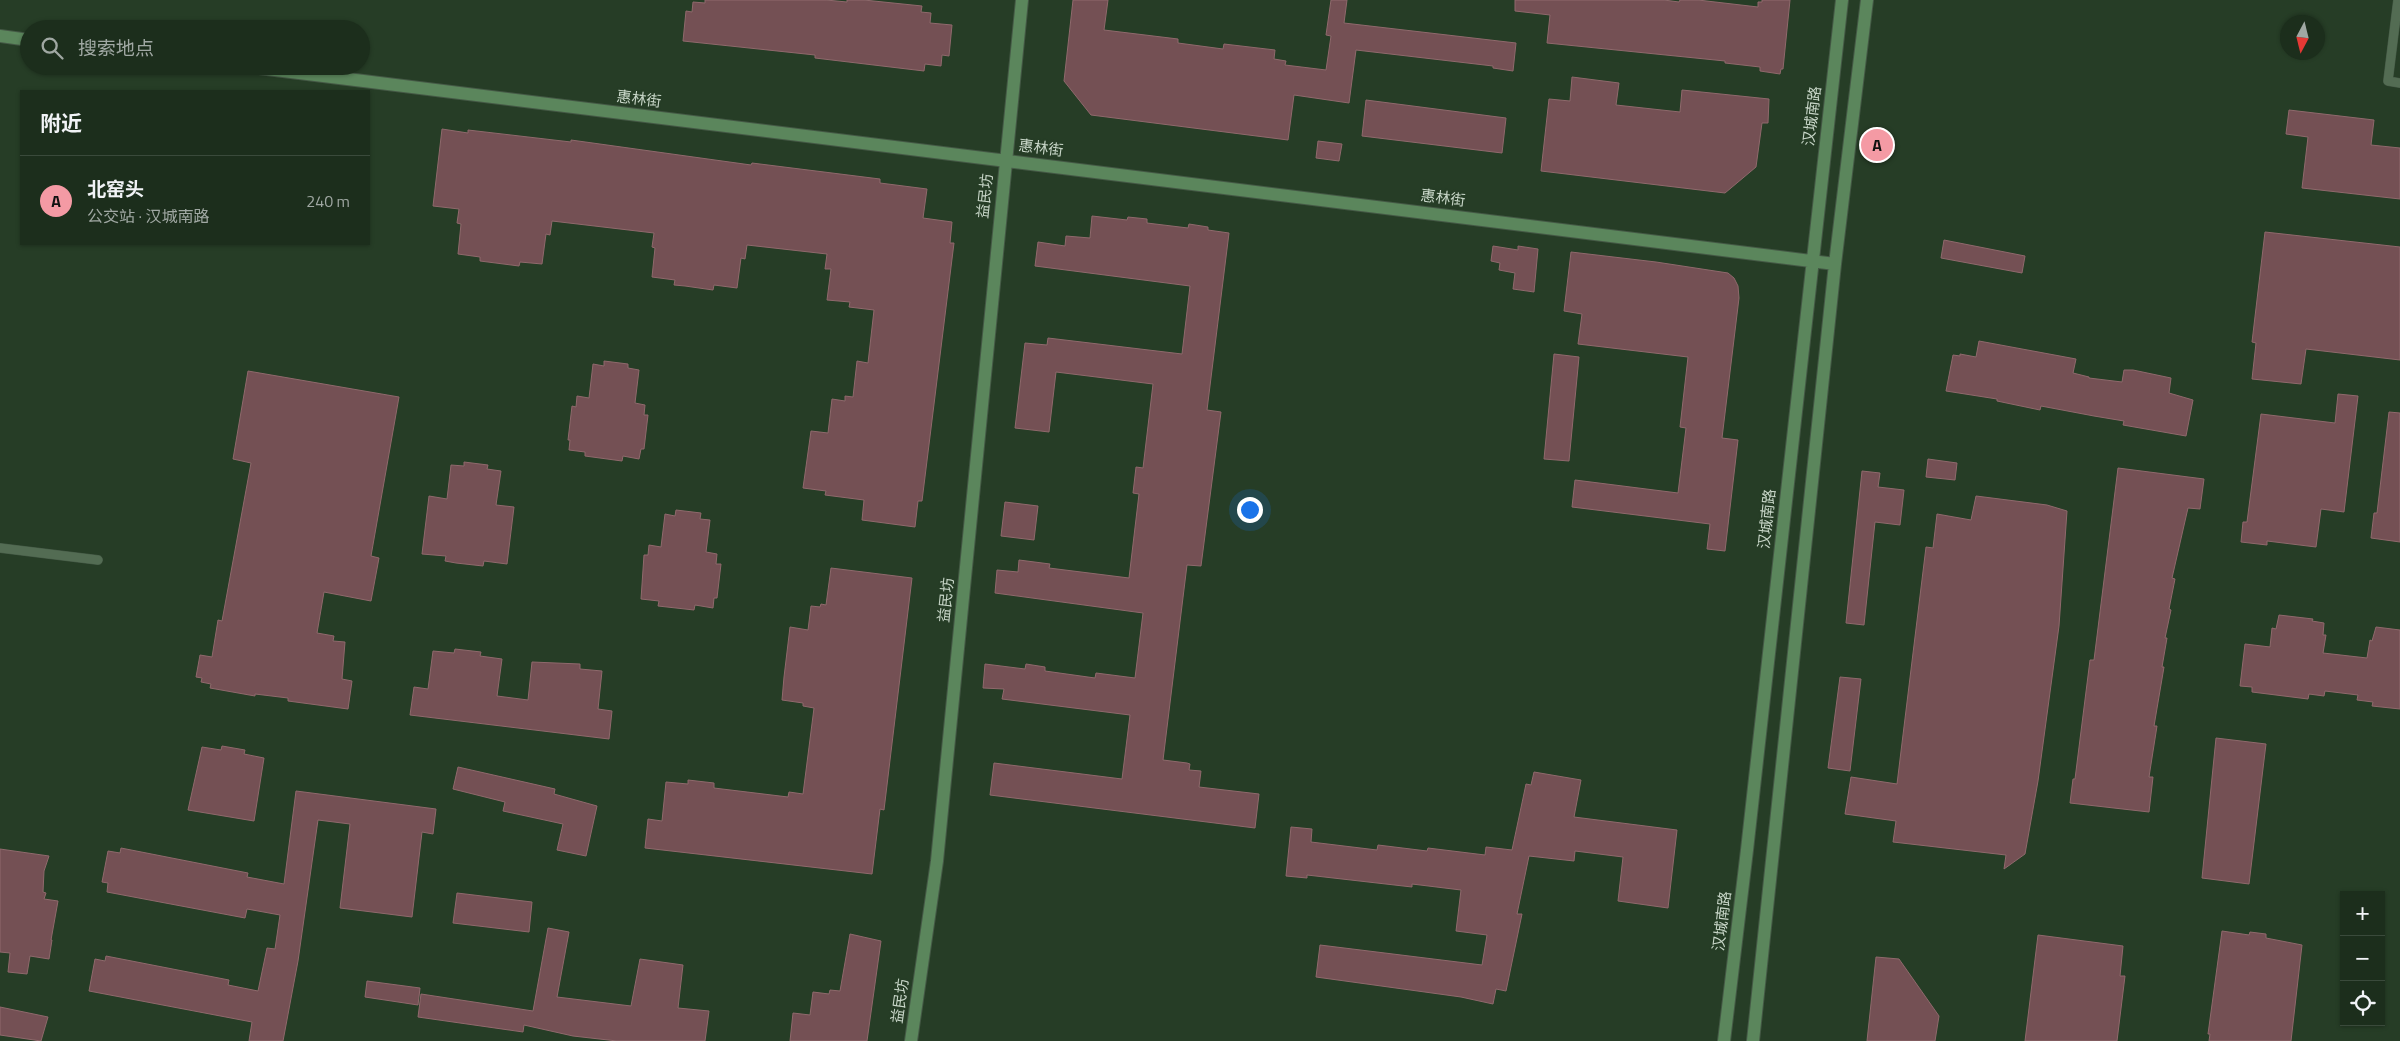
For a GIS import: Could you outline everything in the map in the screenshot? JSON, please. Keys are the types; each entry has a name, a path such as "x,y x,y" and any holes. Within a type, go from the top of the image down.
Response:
{"street":[{"name":"益民坊","path":"911,1041 937,861 1022,0"},
{"name":"汉城南路","path":"1724,1041 1842,0"},
{"path":"1753,1041 1835,264 1867,0"},
{"path":"0,36 20,39"},
{"name":"惠林街","path":"316,75 1835,264"}],"lane":[{"path":"2398,0 2388,81 2400,83"},
{"path":"0,548 98,560"}],"building":[{"path":"705,0 826,0 847,2 847,0 864,0 922,6 921,12 931,13 930,23 952,25 949,56 942,55 941,66 925,64 924,71 815,58 815,55 683,41 686,11 692,12 693,2 705,3"},
{"path":"1073,0 1108,0 1104,30 1178,39 1178,43 1223,49 1224,44 1275,50 1274,59 1286,61 1285,65 1326,70 1331,36 1326,35 1331,0 1347,0 1344,23 1516,43 1513,71 1493,68 1493,66 1356,50 1349,103 1294,95 1288,140 1091,115 1064,81"},
{"path":"1515,0 1664,0 1679,2 1680,0 1698,0 1758,7 1758,2 1762,2 1762,0 1790,0 1783,69 1781,69 1780,74 1760,71 1760,67 1725,63 1725,61 1547,43 1550,15 1515,11"},
{"path":"1572,77 1619,83 1616,105 1680,112 1682,90 1769,99 1768,123 1762,123 1756,167 1725,193 1541,171 1549,99 1570,101"},
{"path":"1366,100 1506,118 1502,153 1362,136"},
{"path":"2289,110 2374,120 2371,145 2400,148 2400,199 2302,188 2308,137 2286,134"},
{"path":"442,129 468,133 468,130 571,142 571,140 751,165 752,163 880,179 880,183 927,189 923,218 952,222 950,243 954,243 922,501 918,501 915,527 862,520 864,500 825,495 826,491 803,488 811,431 828,433 832,399 845,401 845,396 853,397 857,361 868,363 874,310 849,307 850,302 827,300 831,269 825,269 827,254 747,245 745,259 741,258 737,288 714,285 713,290 674,285 675,280 652,277 655,248 652,247 654,233 552,221 550,235 546,234 542,264 520,262 519,266 480,261 480,257 458,254 461,224 457,223 459,209 433,206"},
{"path":"1318,141 1342,144 1339,161 1316,158"},
{"path":"1092,216 1127,220 1128,217 1147,219 1147,223 1188,228 1189,224 1208,227 1208,230 1229,233 1207,410 1221,412 1201,566 1187,565 1163,760 1187,763 1190,764 1189,770 1201,771 1199,787 1259,794 1255,828 990,795 994,763 1122,779 1130,715 1002,699 1004,689 983,688 985,664 1025,669 1026,664 1045,667 1045,671 1095,678 1096,673 1135,678 1143,613 995,593 997,570 1018,572 1019,560 1050,564 1049,568 1129,578 1139,494 1133,493 1136,467 1143,468 1153,384 1056,372 1049,432 1015,428 1025,343 1047,345 1048,338 1182,354 1190,286 1035,266 1038,242 1065,246 1066,236 1090,238"},
{"path":"2265,232 2400,247 2400,360 2306,349 2301,384 2252,379 2256,343 2252,342"},
{"path":"1944,240 2025,256 2022,273 1941,258"},
{"path":"1493,246 1518,250 1518,246 1538,249 1534,292 1513,289 1515,273 1499,270 1500,263 1491,261"},
{"path":"1571,252 1728,273 1734,278 1738,286 1739,298 1722,438 1738,440 1725,551 1707,549 1710,524 1572,507 1575,480 1678,493 1686,428 1680,427 1688,357 1578,344 1582,314 1564,311"},
{"path":"1979,341 2076,359 2073,373 2089,378 2122,382 2124,370 2133,370 2171,378 2169,393 2193,400 2186,436 2123,425 2124,421 2041,406 2040,410 1997,401 1997,399 1946,391 1953,355 1960,356 1960,354 1976,357"},
{"path":"1554,354 1579,357 1569,461 1544,459"},
{"path":"604,361 628,364 628,368 639,370 635,403 645,405 644,415 648,415 644,449 641,449 639,459 623,456 622,461 585,456 585,452 569,450 570,440 568,440 572,406 576,407 577,396 589,398 593,364 604,366"},
{"path":"248,371 399,397 371,556 379,558 371,601 324,592 317,633 334,636 333,641 345,642 342,679 352,681 348,709 288,701 288,698 255,694 255,696 210,688 211,684 201,682 202,678 196,677 200,655 212,657 218,620 222,621 251,463 233,459"},
{"path":"2338,394 2358,396 2344,512 2321,509 2316,547 2267,541 2267,545 2241,542 2243,522 2247,522 2261,414 2335,423"},
{"path":"2389,412 2400,413 2400,542 2371,538 2374,513 2377,513"},
{"path":"1928,459 1957,463 1955,480 1926,477"},
{"path":"464,462 488,465 487,469 501,471 496,505 514,507 507,564 484,561 483,566 456,563 445,561 446,556 422,554 429,496 447,499 451,465 464,466"},
{"path":"2118,468 2204,479 2200,509 2188,508 2172,578 2175,579 2169,609 2171,610 2165,638 2167,638 2162,667 2164,667 2154,726 2157,726 2149,777 2153,777 2149,812 2070,803 2073,779 2075,779 2090,660 2094,660"},
{"path":"1862,471 1880,473 1878,487 1904,490 1900,525 1875,522 1864,625 1846,623"},
{"path":"1976,496 2047,505 2067,511 2059,626 2038,781 2025,854 2004,869 2006,855 1893,842 1896,821 1845,814 1851,777 1897,784 1926,547 1933,548 1937,514 1971,520"},
{"path":"1005,502 1038,506 1034,540 1001,536"},
{"path":"676,510 701,513 700,519 710,520 706,552 717,554 716,564 721,564 717,598 714,598 713,608 695,605 694,610 658,606 659,601 641,599 644,555 648,555 649,545 661,547 665,514 675,516"},
{"path":"831,568 912,578 884,810 880,809 872,874 645,848 648,819 662,821 666,782 688,784 688,780 714,783 714,788 788,797 789,792 803,794 814,708 803,706 803,703 782,700 790,627 808,630 811,606 820,607 821,604 826,605"},
{"path":"2279,615 2313,619 2312,621 2324,623 2323,635 2326,635 2323,653 2367,658 2370,640 2372,641 2376,627 2400,630 2400,709 2372,706 2373,702 2357,700 2358,695 2325,691 2324,696 2309,694 2308,699 2252,692 2252,687 2240,686 2245,644 2270,647 2272,628 2276,629"},
{"path":"455,649 481,652 480,656 502,659 497,696 528,700 532,662 580,664 580,669 602,671 598,709 612,711 609,739 410,715 414,687 428,689 433,651 454,653"},
{"path":"1840,677 1861,679 1850,771 1828,768"},
{"path":"2216,738 2266,744 2249,884 2202,878"},
{"path":"222,746 245,750 244,754 264,758 254,821 188,810 202,747 221,750"},
{"path":"458,767 555,789 554,794 597,806 586,856 557,850 563,824 503,811 505,802 453,789"},
{"path":"1534,772 1581,780 1574,817 1677,830 1668,908 1618,901 1623,857 1575,851 1574,861 1529,856 1517,914 1522,914 1506,991 1496,989 1493,1004 1461,997 1316,977 1320,945 1482,965 1487,935 1456,931 1461,890 1412,884 1412,887 1307,875 1307,878 1286,876 1291,827 1312,829 1311,842 1377,850 1378,845 1427,851 1428,848 1485,855 1486,847 1512,850 1526,784 1531,785"},
{"path":"296,791 436,809 433,834 422,832 412,917 340,908 350,824 318,820 298,961 283,1041 249,1041 252,1022 89,991 95,959 105,961 106,956 229,980 228,985 258,991 267,948 275,949 280,915 247,909 245,918 107,892 108,883 102,882 108,851 120,853 121,848 248,873 247,877 284,884"},
{"path":"0,849 49,856 44,871 43,892 46,893 44,899 58,901 49,959 30,956 27,974 8,972 10,953 0,952"},
{"path":"457,893 532,902 529,932 453,923"},
{"path":"548,928 569,932 557,997 631,1006 640,959 683,965 678,1008 709,1011 705,1041 617,1041 573,1036 524,1025 523,1032 418,1017 421,994 533,1011"},
{"path":"2222,931 2249,935 2250,932 2266,934 2266,938 2302,945 2291,1041 2209,1041 2210,1034 2208,1034"},
{"path":"850,934 881,941 867,1041 790,1041 793,1013 810,1015 813,992 829,994 830,990 840,991"},
{"path":"2038,935 2123,946 2120,976 2125,976 2117,1041 2025,1041"},
{"path":"1876,957 1899,959 1939,1016 1935,1041 1867,1041"},
{"path":"367,981 420,988 418,1005 365,997"},
{"path":"0,1007 48,1017 41,1041 0,1035"}],"place":[{"name":"北窑头","path":"1877,145"}]}
